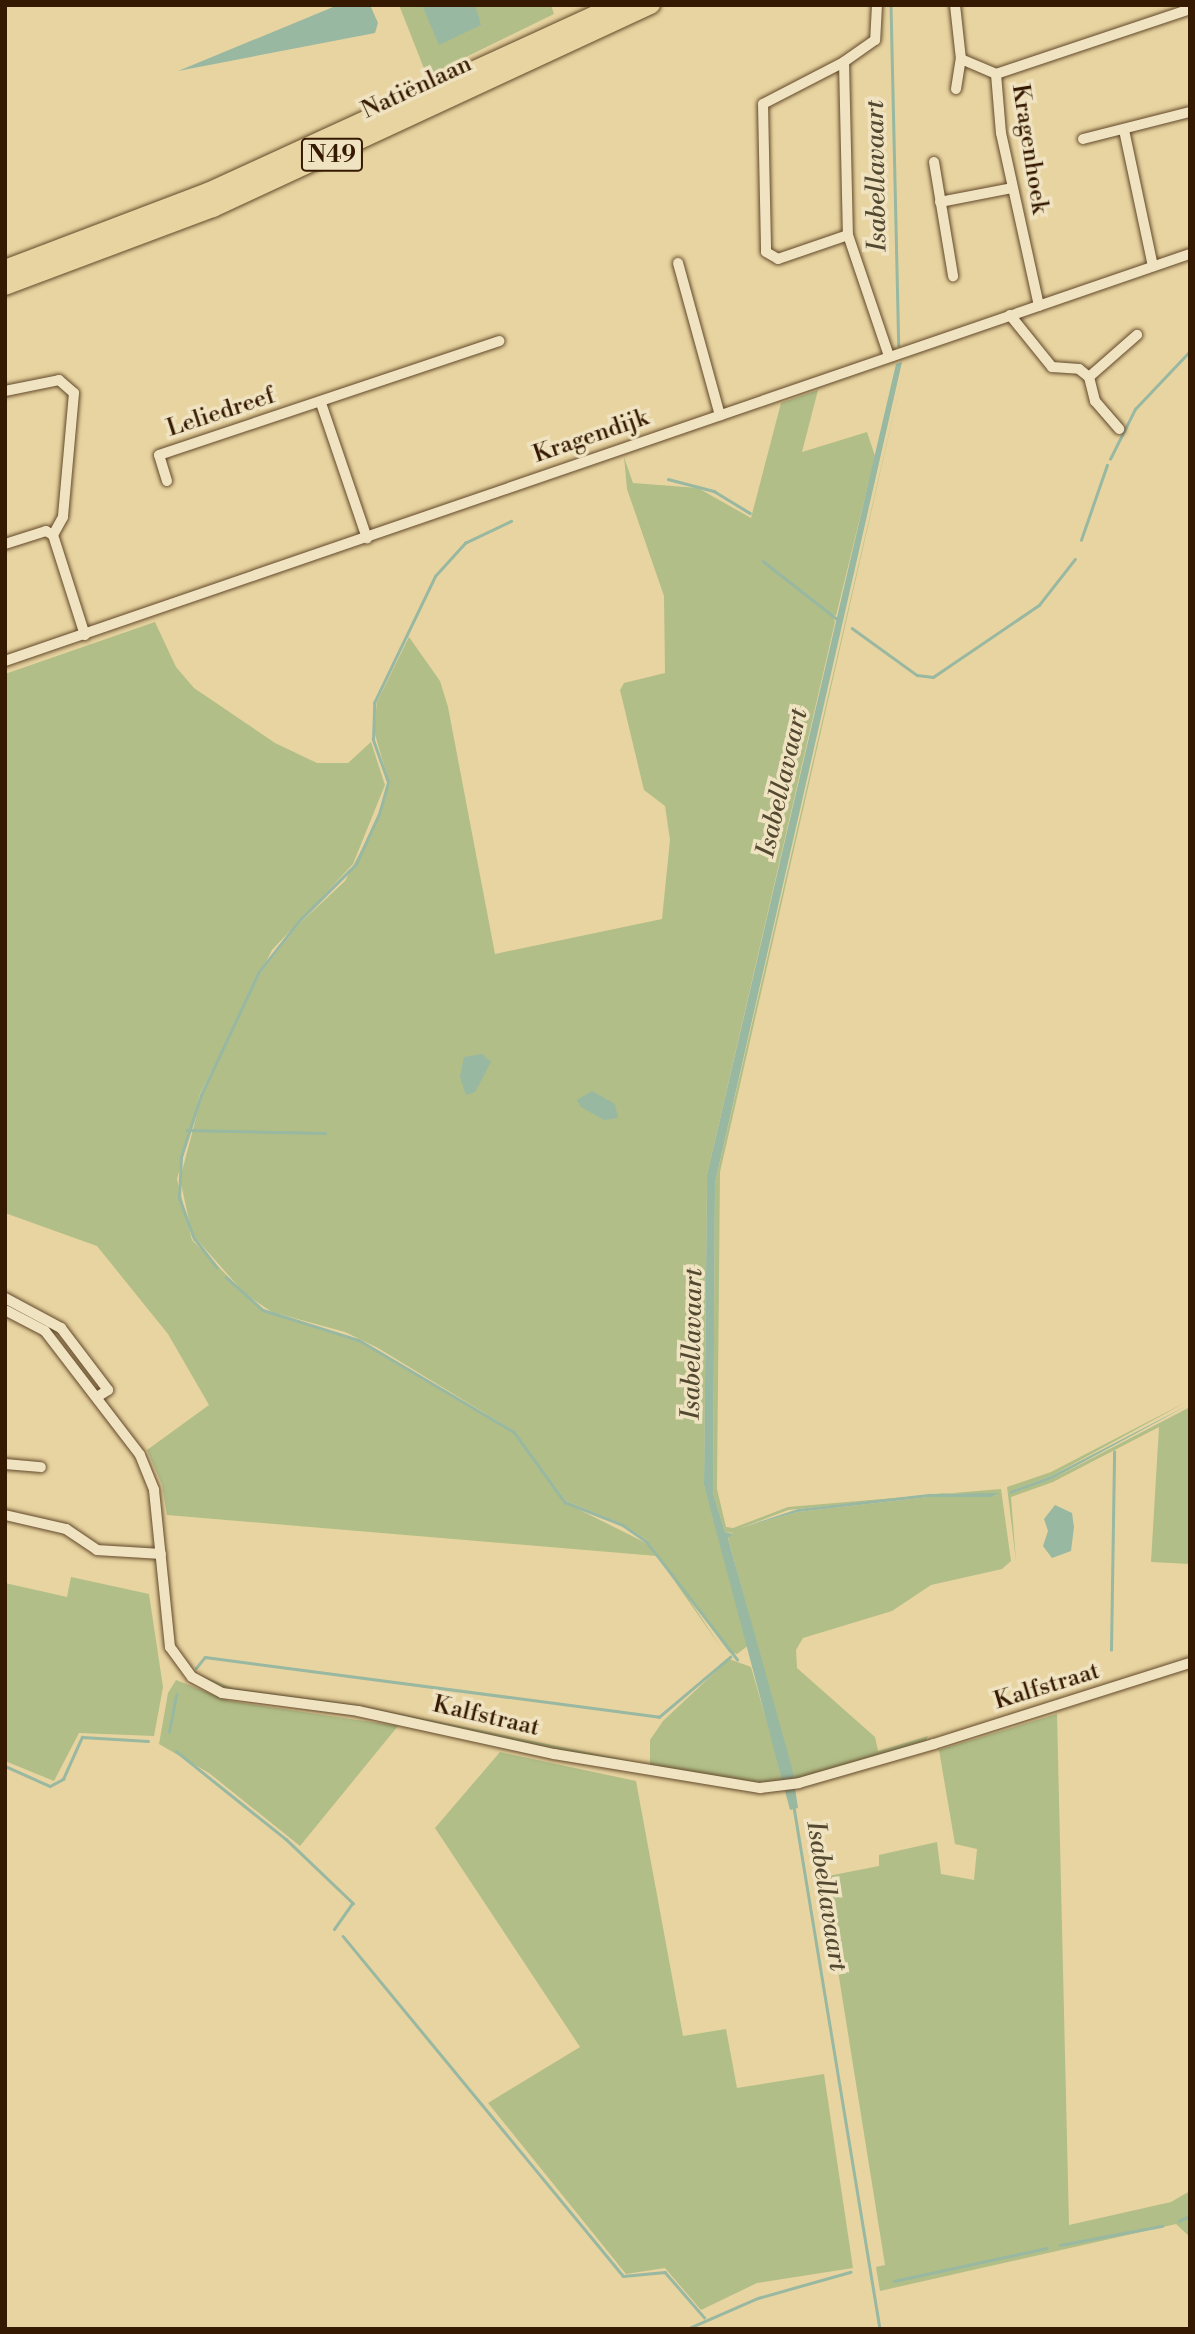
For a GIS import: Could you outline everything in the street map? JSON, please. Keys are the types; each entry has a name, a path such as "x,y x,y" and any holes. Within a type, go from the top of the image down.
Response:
{"main road":[{"name":"Natiënlaan","path":"5,269 208,192 616,5"},
{"name":"Natiënlaan","path":"5,286 213,208 651,5"}],"street":[{"path":"848,235 778,258 766,252 763,104 844,62 875,40 877,5"},
{"path":"955,5 961,59 956,89"},
{"name":"Kragenhoek","path":"1039,306 1012,188 996,74 1190,9"},
{"path":"961,59 996,74"},
{"path":"844,62 848,235 889,356"},
{"path":"1083,139 1190,112"},
{"path":"1124,130 1153,266"},
{"path":"934,162 953,276"},
{"path":"940,202 1012,188"},
{"name":"Kragendijk","path":"5,661 1190,254"},
{"path":"677,263 720,415"},
{"path":"1010,316 1052,367 1079,369 1089,377 1095,401 1119,429"},
{"path":"1089,377 1137,335"},
{"name":"Leliedreef","path":"167,481 159,455 321,403 499,341"},
{"path":"5,391 59,380 74,393 62,517 53,535"},
{"path":"321,403 367,538"},
{"path":"5,544 46,531 53,535 85,635"},
{"path":"5,1298 61,1328 108,1390 97,1397"},
{"name":"Kalfstraat","path":"5,1310 46,1331 97,1397 149,1473 161,1554 170,1647 184,1669 212,1689 358,1711 650,1771 740,1786 782,1786 1190,1663"},
{"path":"5,1464 41,1468"},
{"path":"5,1516 66,1529 97,1550 161,1554"}],"green space":[{"path":"399,5 551,5 554,14 427,76"},
{"path":"906,360 720,1172 717,1489 726,1527 733,1528 788,1507 918,1496 788,1510 741,1528 798,1512 929,1497 999,1496 951,1493 1001,1489 1011,1561 1002,1569 931,1585 892,1611 803,1638 796,1650 797,1668 875,1737 878,1751 928,1736 925,1742 798,1779 793,1779 728,1537 733,1533 725,1532 713,1493 715,1183"},
{"path":"818,390 802,452 867,432 875,456 836,616 832,614 835,622 707,1175 704,1485 749,1645 737,1654 729,1652 648,1541 623,1524 566,1501 514,1431 378,1348 345,1332 272,1312 245,1294 192,1234 180,1179 202,1095 260,974 299,924 345,881 380,815 389,782 374,731 377,702 409,637 440,681 448,707 495,954 662,919 670,840 665,806 644,790 620,690 624,683 665,673 664,596 627,489 624,457 633,483 698,488 751,518 781,403"},
{"path":"155,622 176,667 194,688 275,743 317,763 348,763 371,742 385,785 353,864 272,950 200,1094 177,1179 192,1240 262,1311 358,1341 513,1433 564,1502 646,1543 657,1554 722,1649 657,1556 167,1515 162,1485 147,1450 209,1405 168,1334 97,1246 5,1213 5,674"},
{"path":"1190,1400 1051,1476 1010,1491 1052,1479 1190,1407 1190,1564 1151,1562 1159,1427 1053,1482 1011,1497 1016,1561 1007,1487 1051,1472"},
{"path":"71,1577 149,1594 163,1687 154,1736 79,1733 54,1781 5,1761 5,1583 67,1597"},
{"path":"729,1659 751,1667 784,1781 741,1783 222,1689 200,1675 233,1688 357,1705 650,1765 650,1740 663,1721"},
{"path":"176,1680 229,1701 398,1726 300,1846 209,1773 159,1744 168,1693"},
{"path":"1057,1714 1069,2225 1171,2202 1190,2191 1190,2237 1176,2224 880,2291 876,2267 885,2265 823,1877 879,1866 879,1855 937,1842 941,1874 974,1880 977,1849 955,1844 939,1750"},
{"path":"500,1752 636,1781 683,2036 726,2029 737,2088 824,2074 853,2268 757,2283 701,2310 665,2268 626,2274 488,2103 580,2047 435,1828"}],"shaded area":[{"path":"338,5 370,5 378,23 375,33 178,71"},
{"path":"422,5 475,5 481,25 439,45"},
{"path":"902,362 715,1183 713,1493 725,1532 733,1534 728,1538 792,1768 798,1808 790,1810 704,1485 707,1175 896,364"},
{"path":"482,1054 491,1062 475,1092 466,1095 460,1077 464,1057"},
{"path":"592,1091 615,1104 618,1118 604,1120 581,1107 577,1100"},
{"path":"1190,1404 1052,1479 1010,1494 1010,1491 1051,1476"},
{"path":"999,1493 992,1497 929,1497 798,1512 741,1528 798,1509 929,1494"},
{"path":"1055,1505 1072,1513 1074,1527 1071,1551 1052,1558 1043,1546 1048,1531 1044,1519"}],"waterway":[{"name":"Isabellavaart","path":"891,5 899,345"},
{"path":"1110,459 1135,409 1190,351"},
{"path":"1081,540 1107,465"},
{"path":"668,479 714,491 750,513"},
{"path":"217,1268 194,1239 179,1198 181,1157 201,1095 259,972 298,922 356,864 379,814 388,782 373,740 374,703 435,576 465,543 511,521"},
{"path":"852,628 917,675 933,677 1039,605 1075,559"},
{"path":"763,561 837,619"},
{"path":"187,1130 325,1133"},
{"path":"226,1277 263,1310 359,1340 514,1432 565,1502 623,1525 647,1542 737,1659"},
{"path":"1111,1650 1114,1452"},
{"path":"196,1668 205,1657 659,1717 730,1657"},
{"path":"169,1732 176,1695"},
{"path":"5,1766 50,1786 63,1779 82,1737 148,1741"},
{"path":"176,1751 286,1839 353,1903 335,1929"},
{"name":"Isabellavaart","path":"794,1807 880,2329"},
{"path":"343,1936 623,2276 665,2272 704,2317"},
{"path":"1179,2221 1190,2216"},
{"path":"1060,2245 1162,2226"},
{"path":"894,2281 1046,2248"},
{"path":"687,2329 758,2298 850,2272"}]}
